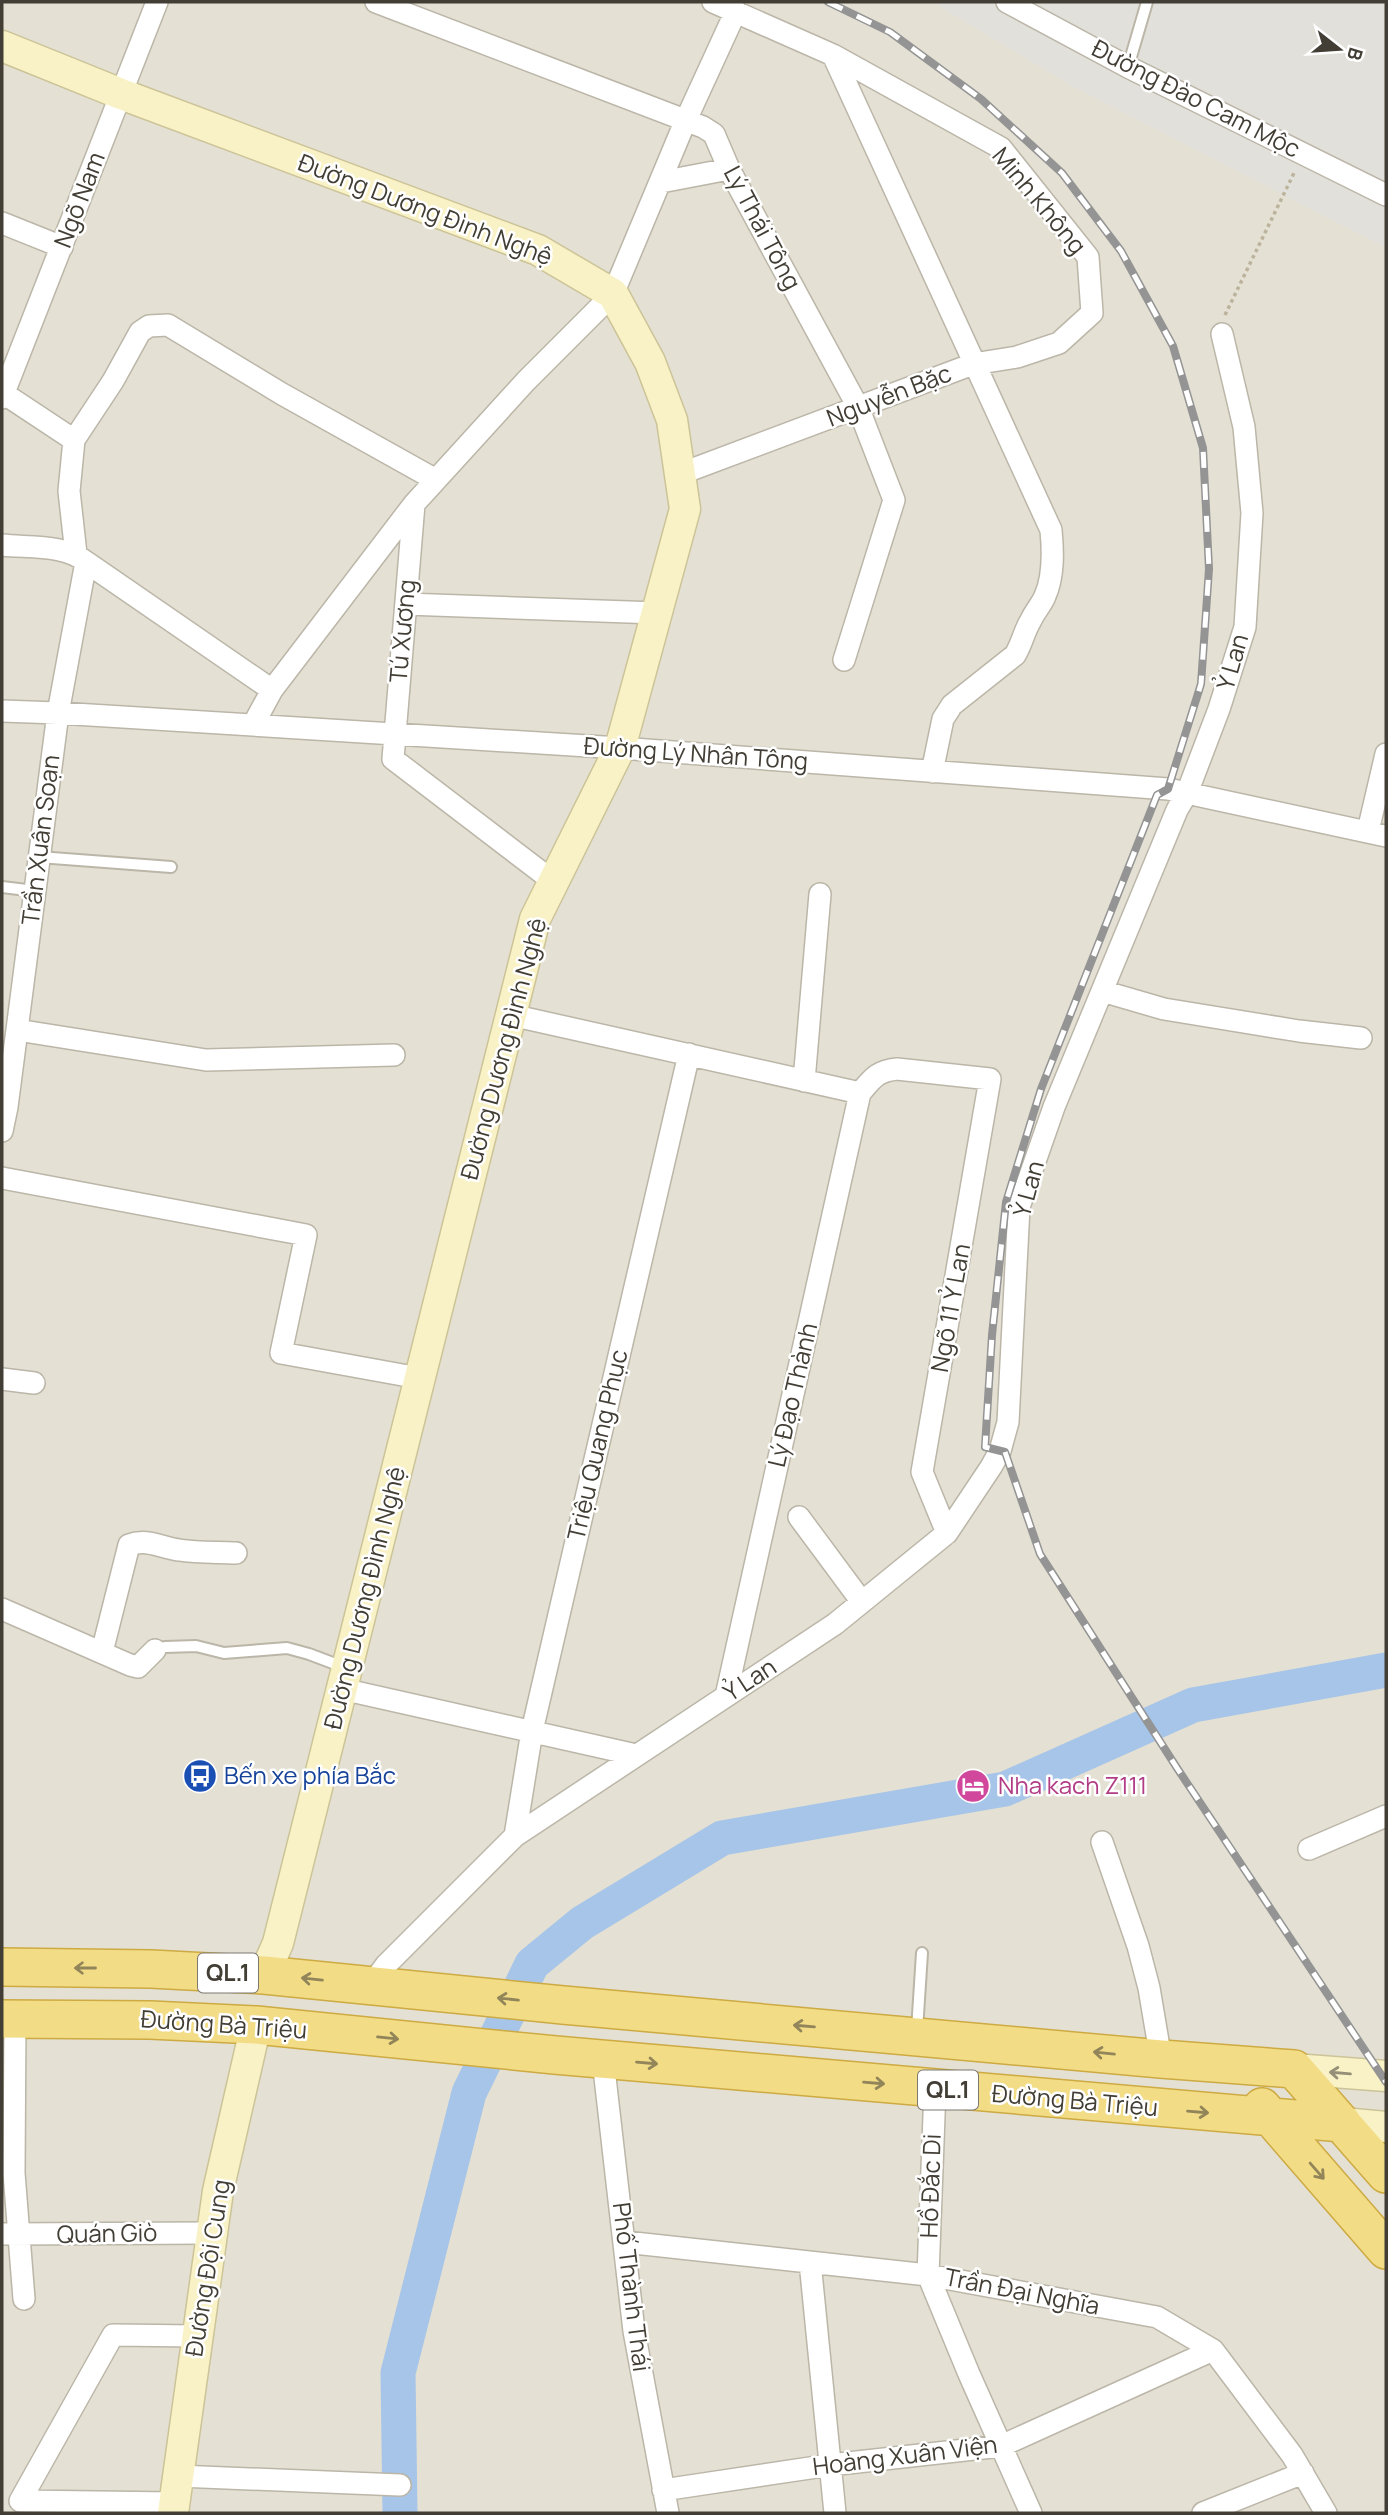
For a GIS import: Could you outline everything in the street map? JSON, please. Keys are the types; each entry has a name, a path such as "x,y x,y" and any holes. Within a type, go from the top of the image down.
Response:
{"highway":[{"name":"Đường Bà Triệu","path":"2,1967 151,1969 264,1975 563,2005 1294,2069"},
{"path":"256,2025 264,1975"},
{"name":"Đường Bà Triệu","path":"8,2019 150,2020 256,2025 603,2060 1342,2123"},
{"path":"1224,2064 1386,2250"},
{"path":"1294,2069 1386,2174"}],"main road":[{"name":"Đường Dương Đình Nghệ","path":"2,46 121,94 537,250 613,294 650,362 672,420 685,509 620,748 535,919 278,1943 264,1975"},
{"name":"Đường Đội Cung","path":"175,2497 218,2191 256,2025"},
{"name":"Đường Bà Triệu","path":"1294,2069 1386,2076"},
{"name":"Đường Bà Triệu","path":"1342,2123 1386,2127"}],"street":[{"name":"Ngõ Nam","path":"2,395 157,2"},
{"name":"Lý Thái Tông","path":"376,2 714,134 729,169 859,407 894,500 844,660"},
{"name":"Minh Không","path":"713,2 833,55 1001,148 1088,257 1092,313"},
{"name":"Đường Đào Cam Mộc","path":"1007,2 1128,66 1386,195"},
{"path":"254,725 272,690 414,504 526,381 613,294 685,122 736,11"},
{"path":"833,55 1051,530 1053,549 1049,585 1030,621 1021,646 1015,655 952,705 943,719 932,772"},
{"path":"662,182 729,169"},
{"path":"2,223 62,247"},
{"name":"Nguyễn Bặc","path":"680,474 973,364 1017,358 1059,343 1092,313"},
{"path":"2,395 74,440 113,381 140,332 149,326 168,325 282,394 436,480"},
{"name":"Ỷ Lan","path":"371,1985 386,1965 514,1836 835,1624 947,1533 991,1468 1008,1422 1020,1207 1054,1107 1177,810 1187,793 1219,709 1245,627 1252,513 1244,427 1222,334"},
{"name":"Trần Xuân Soạn","path":"2,1131 81,558 69,491 74,440"},
{"name":"Tú Xương","path":"414,504 393,759 554,882"},
{"path":"2,545 81,558 272,690"},
{"path":"405,604 657,613"},
{"name":"Đường Lý Nhân Tông","path":"2,711 620,748 1168,789 1377,834"},
{"path":"1377,834 1386,754"},
{"path":"804,1081 820,894"},
{"path":"1102,991 1164,1009 1299,1031 1361,1038"},
{"path":"511,1015 860,1093"},
{"path":"17,1030 206,1059 394,1055"},
{"name":"Triệu Quang Phục","path":"514,1836 532,1731 689,1054"},
{"name":"Ngõ 11 Ỷ Lan","path":"860,1093 884,1070 898,1069 990,1079 922,1472 947,1533"},
{"name":"Lý Đạo Thành","path":"726,1696 860,1093"},
{"path":"2,1178 306,1236 281,1353 419,1378"},
{"path":"2,1379 34,1383"},
{"path":"799,1517 862,1602"},
{"path":"102,1652 129,1545 148,1542 178,1550 236,1553"},
{"path":"2,1609 138,1667 155,1650"},
{"path":"345,1679 532,1731 636,1755"},
{"path":"1309,1849 1386,1816"},
{"path":"1102,1842 1138,1946 1149,1988 1161,2059"},
{"path":"8,2019 14,2173 10,2235 24,2299"},
{"name":"Phố Thành Thái","path":"603,2060 634,2331 668,2513"},
{"name":"Hồ Đắc Di","path":"935,2089 928,2275 1031,2513"},
{"name":"Quán Giò","path":"10,2235 212,2233"},
{"name":"Trần Đại Nghĩa","path":"625,2242 928,2275 1157,2317 1213,2350 1292,2455 1326,2513"},
{"path":"810,2262 835,2513"},
{"path":"198,2336 113,2335 20,2501 175,2497 400,2485"},
{"name":"Hoàng Xuân Viện","path":"663,2490 830,2465 1001,2446 1213,2350"},
{"path":"1203,2513 1303,2473"}],"lane":[{"path":"1128,66 1147,2"},
{"path":"39,857 172,867"},
{"path":"2,887 35,891"},
{"path":"155,1650 165,1647 197,1647 224,1653 286,1648 309,1654 345,1679"},
{"path":"917,2036 922,1953"}],"path":[{"path":"1222,334 1225,311 1303,154"}],"shaded area":[{"path":"2,2 1386,2 1386,2513 2,2513"},
{"path":"932,2 1386,2 1386,248 1075,88"}],"waterway":[{"path":"400,2513 398,2373 469,2093 532,1964 582,1923 722,1838 1005,1789 1193,1705 1386,1670"}],"railway":[{"path":"828,2 890,32 981,99 1062,173 1121,251 1173,346 1203,448 1209,569 1201,684 1168,789 1157,795 1041,1089 1006,1202 992,1335 985,1447 1005,1452 1040,1554 1177,1768 1386,2082"}],"place":[{"name":"Bến xe phía Bắc","path":"200,1776"},
{"name":"Nha kach Z111","path":"973,1786"}]}
